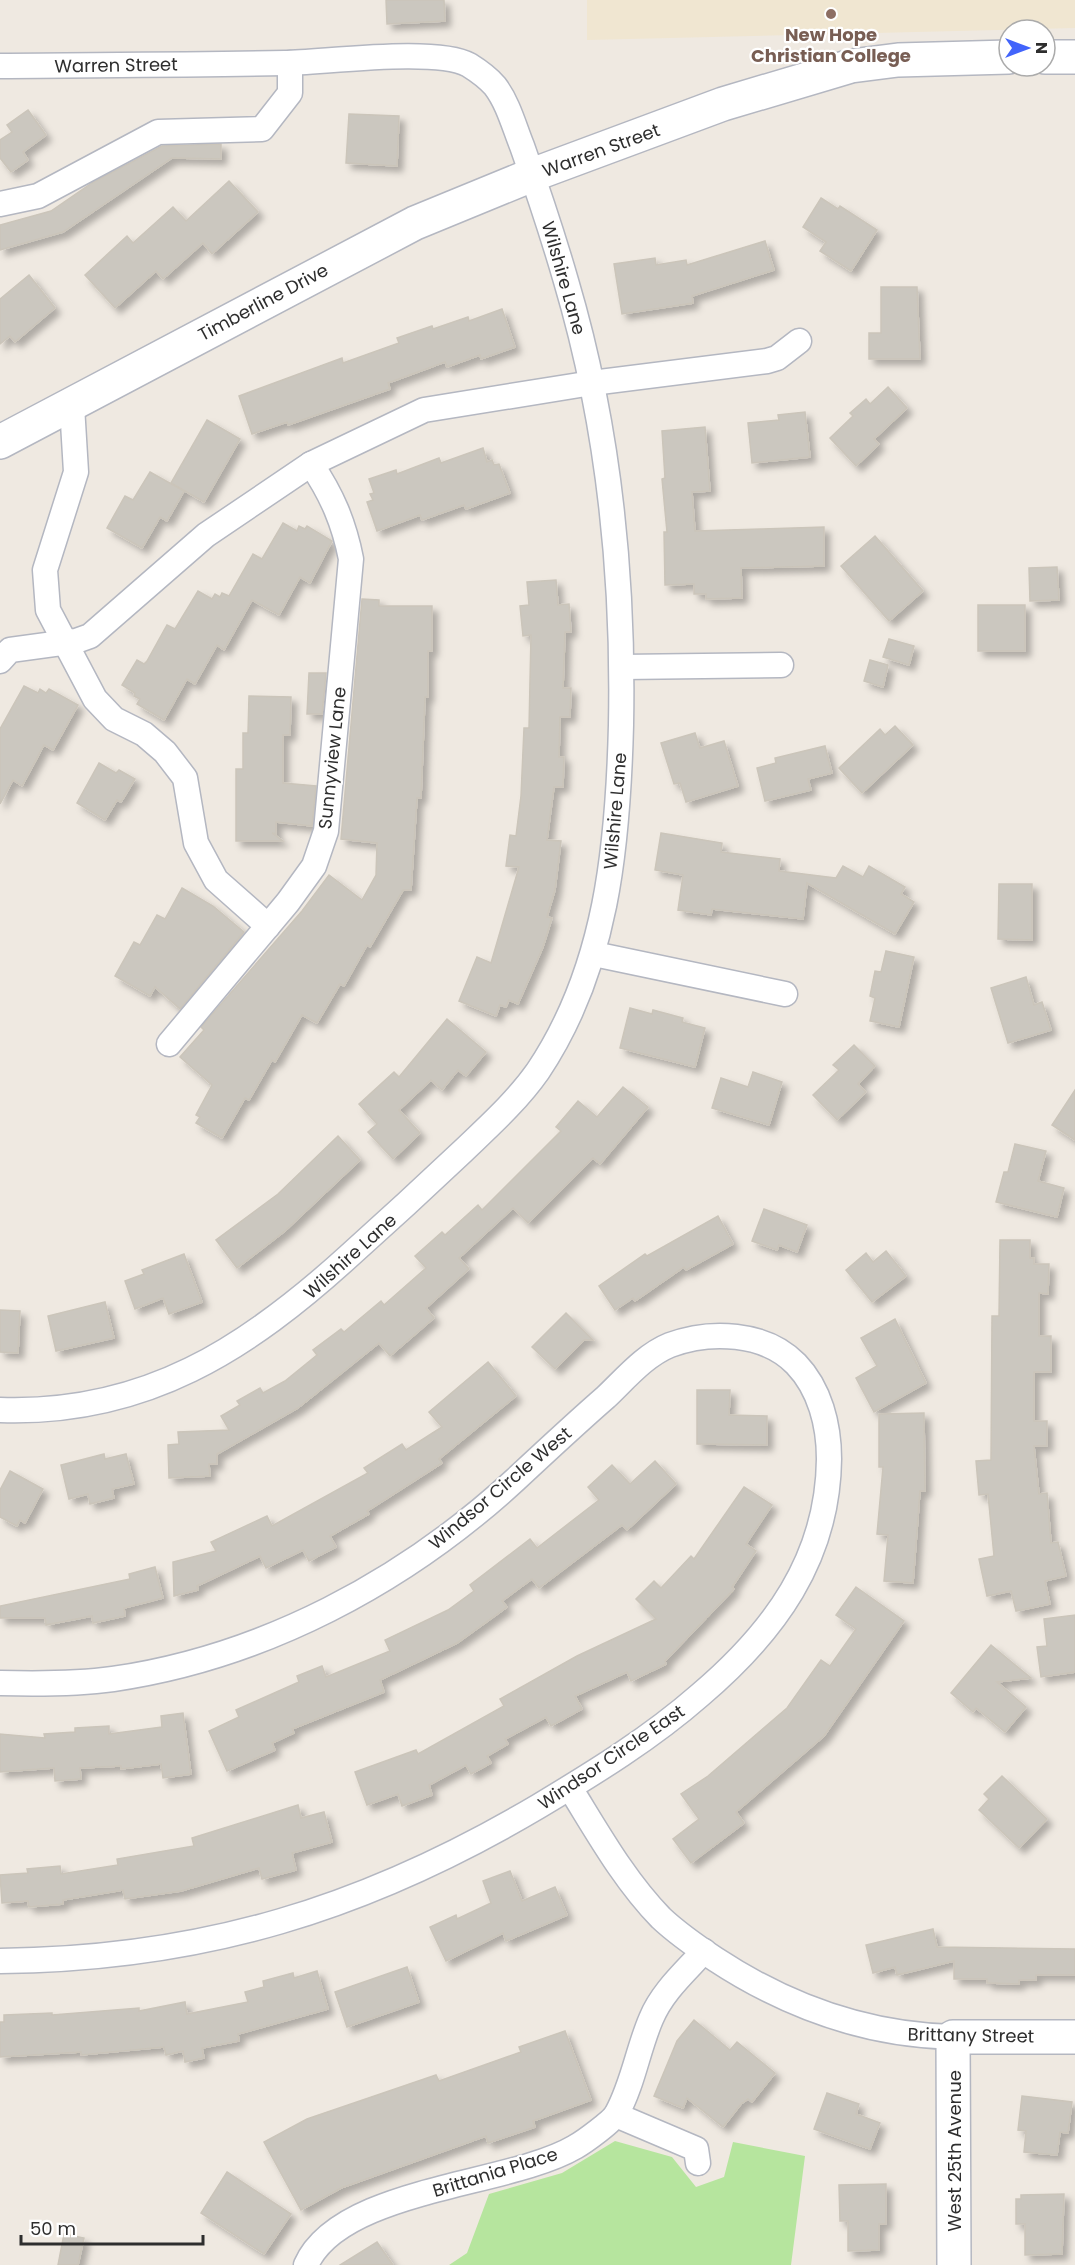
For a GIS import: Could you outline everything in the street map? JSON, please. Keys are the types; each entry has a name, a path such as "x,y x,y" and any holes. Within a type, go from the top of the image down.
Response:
{"street":[{"name":"Warren Street","path":"0,66 290,63 440,56 468,64 494,85 509,112 532,175 723,104 851,66 898,60 997,57"},
{"path":"1057,57 1075,57"},
{"path":"0,204 38,196 158,132 262,129 290,93 290,63"},
{"name":"Wilshire Lane","path":"0,1410 60,1408 105,1400 156,1386 198,1368 234,1348 297,1304 503,1113 536,1075 582,990 604,913 619,805 622,667 614,521 592,382 564,273 532,175"},
{"name":"Timberline Drive","path":"0,442 415,223 532,175"},
{"path":"0,661 10,650 90,636 206,536 311,464 424,410 592,382 767,361 777,358 799,341"},
{"path":"72,406 75,472 45,570 48,610 95,699 114,719 144,734 158,746 185,778 196,843 216,880 268,926"},
{"name":"Sunnyview Lane","path":"169,1044 268,926 314,866 326,831 351,559 344,526 329,491 311,464"},
{"path":"622,667 781,665"},
{"path":"594,954 785,994"},
{"name":"Windsor Circle East","path":"0,1960 78,1958 169,1947 300,1917 370,1892 425,1868 570,1788 662,1726 737,1661 784,1604 799,1581 817,1542 826,1502 829,1453 823,1416 808,1378 782,1351 746,1338 709,1337 672,1345 644,1362"},
{"name":"Windsor Circle West","path":"0,1683 110,1679 151,1672 200,1660 321,1614 362,1593 409,1563 480,1510 644,1362"},
{"name":"Brittany Street","path":"570,1788 622,1870 642,1897 663,1919 745,1979 792,2003 852,2025 912,2036 1075,2037"},
{"path":"698,2163 696,2150 616,2115 658,2005 704,1951"},
{"name":"West 25th Avenue","path":"953,2037 954,2265"},
{"name":"Brittania Place","path":"306,2265 312,2253 327,2237 350,2223 392,2204 458,2182 531,2164 574,2147 616,2115"}],"shaded area":[{"name":"New Hope Christian College","path":"587,0 1075,0 1075,28 1057,28 1057,18 997,18 997,30 587,40"}],"green space":[{"path":"615,2141 672,2157 696,2187 724,2177 733,2142 805,2156 791,2265 449,2265 467,2253 489,2194 562,2173"}],"building":[{"path":"386,0 444,0 445,21 387,24"},
{"path":"28,110 46,135 23,152 28,160 11,172 0,158 0,140 12,132 7,125"},
{"path":"349,114 399,116 397,166 346,163"},
{"path":"221,144 221,159 172,158 63,232 0,250 0,225 51,211 92,183 162,146"},
{"path":"229,181 258,212 212,254 203,243 163,279 156,271 115,308 85,275 127,236 133,243 173,207 186,221"},
{"path":"821,198 838,209 840,206 877,230 851,271 820,251 826,242 803,227"},
{"path":"765,241 774,270 692,296 693,303 622,314 614,264 655,258 656,265 686,260 687,265"},
{"path":"29,275 55,308 15,342 10,336 0,344 0,299"},
{"path":"881,287 917,287 920,359 869,359 869,333 881,333"},
{"path":"502,309 515,347 481,359 480,355 447,367 445,362 388,383 390,389 288,425 287,422 252,434 239,396 342,358 343,363 399,343 397,338 432,326 433,329 468,317 469,321"},
{"path":"888,387 907,408 874,439 879,444 856,466 830,438 853,416 850,413 866,399 870,404"},
{"path":"805,412 810,457 752,463 748,423 779,420 778,415"},
{"path":"207,420 240,439 204,502 171,483"},
{"path":"705,427 710,491 692,492 695,531 824,527 824,566 741,568 742,598 706,599 706,594 694,594 694,584 665,585 664,532 667,532 662,479 665,478 662,431"},
{"path":"483,448 487,462 492,460 494,465 499,464 510,493 466,509 464,505 422,520 420,515 377,531 367,502 373,500 370,494 374,493 369,479 396,470 397,474 439,458 441,463"},
{"path":"150,472 184,491 167,521 160,517 142,548 107,528 125,496 133,500"},
{"path":"283,523 297,531 299,526 305,529 307,526 332,541 310,583 300,577 279,615 252,600 224,650 217,645 195,684 187,679 164,720 137,704 140,699 122,685 137,660 144,664 147,661 167,625 175,629 198,591 212,599 215,594 220,597 222,593 229,596 253,554 262,559"},
{"path":"875,536 923,591 889,621 841,566"},
{"path":"1057,567 1059,600 1030,601 1029,568"},
{"path":"556,580 558,605 569,604 571,632 565,632 563,688 571,688 570,717 560,717 559,757 564,757 563,787 554,787 547,840 561,841 555,890 547,917 552,918 543,947 518,1004 509,1000 506,1007 500,1005 496,1016 459,1001 477,957 491,963 519,867 506,866 510,835 516,836 521,796 524,728 529,728 531,635 523,636 520,606 529,605 527,582"},
{"path":"362,599 379,600 379,606 432,606 432,651 428,651 428,697 425,697 421,798 417,798 411,890 403,890 370,947 367,945 344,986 340,984 317,1023 302,1015 275,1062 272,1060 249,1100 245,1098 222,1138 196,1123 200,1117 196,1115 212,1085 180,1057 204,1030 201,1027 302,911 329,875 362,900 376,875 377,843 341,839"},
{"path":"978,605 1025,605 1025,651 978,651"},
{"path":"889,639 914,646 909,665 883,657"},
{"path":"870,660 888,665 883,687 864,681"},
{"path":"309,673 326,673 322,714 307,714"},
{"path":"24,686 38,693 40,689 46,693 49,689 78,705 53,750 44,745 22,786 13,780 0,804 0,729"},
{"path":"249,696 291,697 290,735 283,735 283,783 316,786 312,826 276,822 276,834 272,833 283,841 236,841 236,769 243,769 243,733 248,733"},
{"path":"895,726 913,745 862,793 839,768 880,729 885,735"},
{"path":"695,733 700,748 724,741 738,786 686,802 680,783 674,784 661,743"},
{"path":"825,746 832,773 808,779 811,790 765,801 757,768 776,763 775,758"},
{"path":"99,763 116,773 119,770 135,779 121,802 117,800 105,820 77,803"},
{"path":"661,833 722,843 721,852 780,859 779,871 836,878 843,866 863,877 869,866 905,887 901,894 914,902 895,934 807,883 803,919 712,909 711,915 678,910 683,875 655,870"},
{"path":"999,884 1032,884 1032,940 998,939"},
{"path":"182,888 213,906 244,932 180,1009 155,987 150,996 115,976 134,942 140,945 157,915 165,919"},
{"path":"886,951 914,957 899,1027 870,1021 875,998 870,996 875,971 881,972"},
{"path":"1026,977 1034,1005 1042,1002 1051,1030 1008,1043 991,988"},
{"path":"630,1008 652,1014 653,1010 683,1018 682,1022 705,1028 695,1067 620,1048"},
{"path":"447,1019 486,1052 466,1076 458,1070 442,1090 431,1080 399,1110 420,1133 393,1159 368,1132 377,1124 359,1104 394,1072 399,1077"},
{"path":"854,1045 875,1066 858,1084 866,1092 837,1120 813,1095 839,1070 833,1065"},
{"path":"753,1072 782,1082 769,1125 712,1108 721,1078 748,1087"},
{"path":"623,1087 648,1107 600,1164 593,1158 528,1223 513,1208 459,1258 469,1269 426,1308 434,1318 390,1356 379,1343 298,1408 217,1454 217,1464 209,1464 210,1476 169,1478 168,1445 179,1444 178,1432 229,1430 221,1416 240,1405 237,1401 260,1388 263,1393 285,1381 317,1355 313,1350 341,1329 344,1332 381,1301 384,1305 426,1268 415,1256 442,1232 445,1235 478,1205 482,1210 561,1131 556,1127 578,1101 597,1117"},
{"path":"1075,1090 1075,1140 1052,1125"},
{"path":"338,1136 360,1160 285,1231 237,1268 216,1240 278,1194"},
{"path":"1015,1144 1046,1151 1038,1181 1064,1188 1057,1217 996,1202 1004,1172 1008,1172"},
{"path":"764,1209 807,1225 797,1252 779,1245 777,1250 752,1241"},
{"path":"718,1216 733,1244 686,1270 684,1267 635,1301 633,1298 615,1310 599,1286 645,1254 647,1256"},
{"path":"1000,1240 1030,1240 1030,1258 1034,1258 1034,1264 1049,1264 1048,1294 1039,1293 1039,1336 1051,1336 1051,1372 1034,1372 1034,1421 1047,1421 1047,1446 1034,1446 1039,1494 1047,1493 1051,1543 1058,1542 1066,1576 1045,1581 1050,1604 1016,1611 1011,1591 987,1596 979,1559 994,1556 988,1494 979,1495 976,1461 991,1460 992,1316 999,1316"},
{"path":"886,1251 906,1276 872,1302 846,1270 866,1253 873,1262"},
{"path":"184,1254 202,1302 169,1314 163,1298 135,1309 125,1281 144,1274 142,1270"},
{"path":"105,1302 114,1338 56,1351 48,1316"},
{"path":"0,1310 20,1311 18,1353 0,1352"},
{"path":"566,1313 593,1340 584,1340 555,1369 532,1347"},
{"path":"895,1319 926,1383 874,1412 856,1378 877,1366 861,1338"},
{"path":"488,1362 516,1396 439,1459 442,1463 367,1511 369,1514 330,1536 336,1547 309,1561 303,1550 266,1568 260,1556 197,1586 198,1590 174,1596 173,1562 216,1551 211,1542 267,1516 272,1526 368,1473 364,1468 402,1444 406,1450 442,1427 429,1412"},
{"path":"697,1390 730,1390 729,1415 767,1416 767,1445 697,1444"},
{"path":"924,1413 925,1491 920,1491 913,1583 884,1581 888,1535 877,1534 883,1467 879,1467 879,1414"},
{"path":"104,1454 105,1459 126,1454 134,1484 112,1489 114,1498 90,1504 88,1494 69,1499 61,1465"},
{"path":"655,1461 676,1484 627,1530 622,1525 539,1588 532,1579 502,1601 507,1607 457,1643 380,1680 384,1692 292,1729 294,1733 272,1743 275,1750 227,1771 209,1731 239,1717 236,1710 299,1682 297,1676 322,1666 326,1677 390,1651 385,1640 448,1610 474,1591 470,1585 530,1539 537,1548 599,1500 588,1487 612,1465 630,1484"},
{"path":"10,1471 43,1489 25,1523 20,1520 17,1526 0,1517 0,1490"},
{"path":"744,1487 772,1505 746,1544 756,1551 732,1587 734,1589 665,1661 666,1664 631,1681 627,1672 575,1696 582,1709 551,1726 546,1717 505,1739 508,1744 487,1756 491,1763 471,1774 466,1765 429,1785 432,1795 402,1806 398,1794 367,1805 355,1772 416,1750 418,1754 504,1706 500,1699 577,1656 656,1619 636,1599 654,1581 661,1588 691,1556 694,1559"},
{"path":"155,1567 163,1598 124,1608 125,1616 93,1623 92,1616 46,1625 45,1618 0,1618 0,1606 130,1579 129,1574"},
{"path":"856,1587 904,1621 824,1736 736,1812 744,1823 691,1863 673,1839 699,1819 681,1794 708,1776 787,1708 821,1660 830,1666 856,1629 836,1615"},
{"path":"1075,1615 1075,1672 1041,1677 1037,1647 1047,1646 1044,1619"},
{"path":"991,1645 1031,1678 997,1682 1026,1707 1005,1732 976,1708 973,1712 951,1693"},
{"path":"183,1713 191,1774 163,1778 161,1764 121,1769 121,1766 80,1768 81,1779 55,1781 54,1768 0,1772 0,1734 45,1738 44,1734 75,1732 75,1728 109,1726 109,1734 162,1727 161,1716"},
{"path":"1002,1776 1047,1819 1019,1848 979,1810 989,1799 984,1794"},
{"path":"298,1805 301,1818 324,1812 332,1842 292,1853 296,1870 262,1879 259,1868 181,1891 125,1899 123,1890 63,1900 63,1904 29,1907 28,1901 2,1903 0,1875 28,1873 27,1869 60,1866 61,1874 118,1865 117,1859 194,1846 192,1838"},
{"path":"510,1871 522,1901 555,1887 567,1915 506,1941 503,1933 446,1961 430,1927 456,1915 457,1919 491,1903 483,1881"},
{"path":"933,1929 937,1947 1075,1949 1075,1975 1036,1975 1036,1980 1019,1980 1019,1984 987,1983 987,1979 954,1979 954,1961 897,1975 895,1967 873,1973 866,1945"},
{"path":"407,1967 419,2002 347,2027 335,1992"},
{"path":"317,1971 328,2009 238,2034 239,2041 202,2048 204,2058 185,2062 183,2051 166,2055 164,2047 81,2055 81,2052 0,2057 0,2022 4,2022 4,2015 52,2013 52,2015 139,2008 139,2011 185,2002 187,2014 248,2002 245,1992 264,1987 263,1981 293,1973 294,1978"},
{"path":"694,2020 730,2050 737,2042 775,2073 752,2102 748,2099 741,2104 723,2127 687,2098 683,2108 654,2096 677,2041"},
{"path":"565,2031 591,2100 533,2121 535,2127 488,2143 486,2136 341,2188 301,2210 264,2142 307,2119 436,2075 439,2081 521,2052 519,2047"},
{"path":"827,2093 859,2104 856,2114 880,2123 870,2149 814,2129"},
{"path":"1022,2096 1072,2102 1068,2133 1060,2132 1057,2155 1024,2152 1026,2131 1018,2130"},
{"path":"227,2172 291,2214 264,2254 201,2213"},
{"path":"886,2184 886,2224 879,2224 879,2250 848,2251 848,2221 840,2221 839,2185"},
{"path":"1064,2194 1062,2254 1025,2255 1025,2224 1016,2224 1016,2199 1021,2199 1021,2195"},
{"path":"64,2234 84,2238 78,2265 58,2265"},
{"path":"377,2242 393,2265 340,2265"}],"place":[{"name":"New Hope Christian College","path":"831,14"}]}
